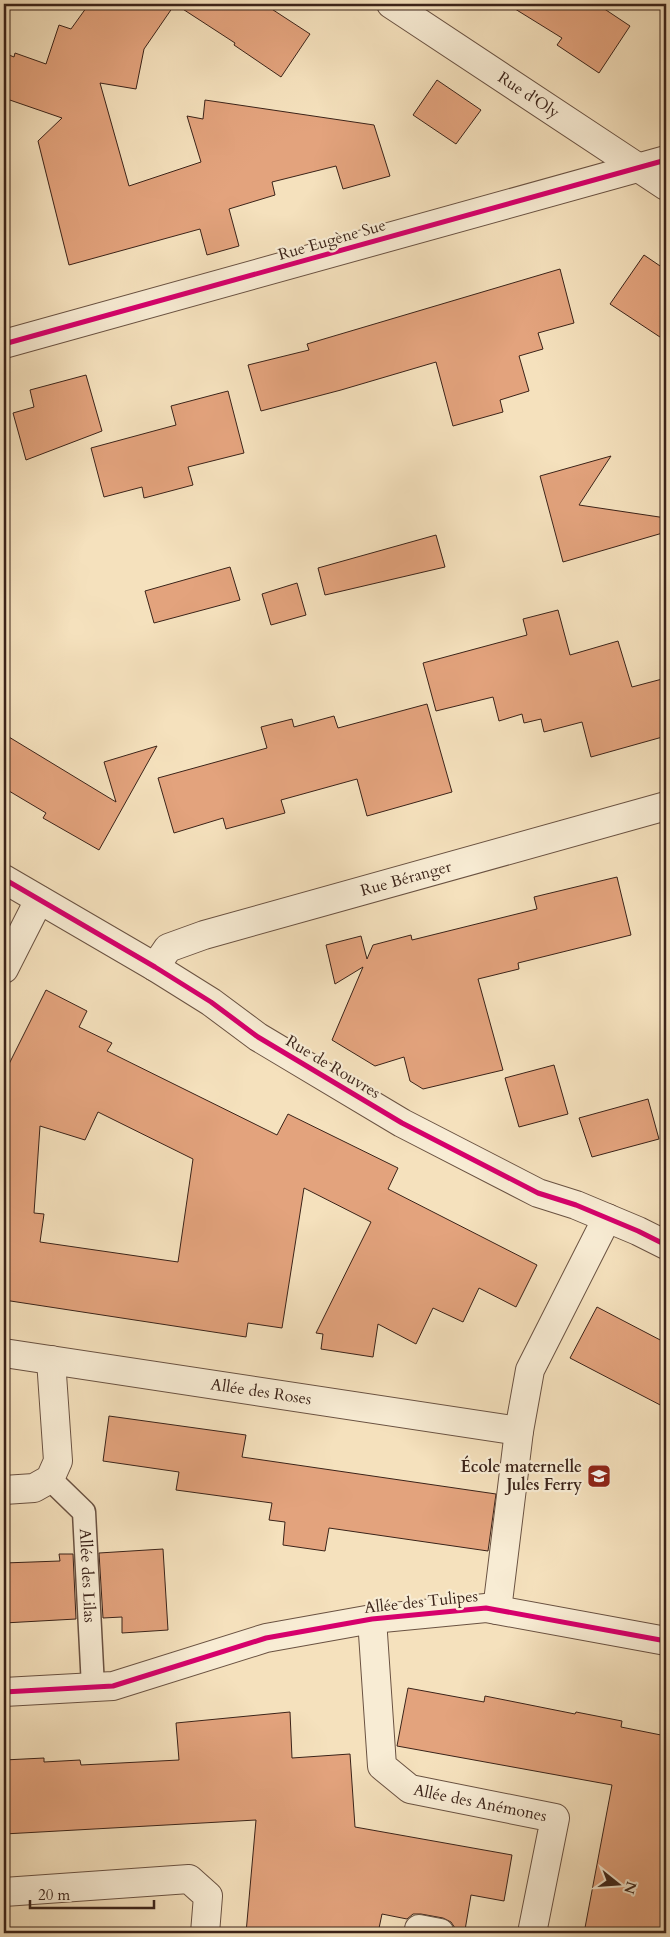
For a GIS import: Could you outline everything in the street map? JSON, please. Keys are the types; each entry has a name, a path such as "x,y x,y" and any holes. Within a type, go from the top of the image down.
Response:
{"street":[{"name":"Rue d'Oly","path":"391,4 666,186"},
{"name":"Rue Eugène Sue","path":"4,344 666,160"},
{"name":"Rue Béranger","path":"155,967 168,948 204,935 666,806"},
{"name":"Rue de Rouvres","path":"4,879 155,967 211,1002 258,1037 402,1122 538,1193 607,1218 666,1245"},
{"path":"4,969 39,900"},
{"path":"497,1610 519,1431 530,1370 607,1218"},
{"name":"Allée des Roses","path":"4,1353 519,1431"},
{"path":"4,1490 34,1488 50,1479 58,1461 51,1360"},
{"name":"Allée des Tulipes","path":"4,1692 113,1686 266,1638 372,1619 486,1608 666,1641"},
{"name":"Allée des Anémones","path":"372,1619 382,1766 410,1789 555,1818 532,1933"},
{"path":"4,1892 189,1879 208,1896 205,1933"}],"lane":[{"name":"Allée des Lilas","path":"50,1479 84,1512 93,1687"}],"building":[{"path":"89,4 175,4 144,49 136,89 100,83 129,186 201,162 187,116 203,119 205,100 374,125 390,176 343,189 336,166 272,182 275,195 229,209 239,246 207,255 200,229 69,265 38,141 62,118 4,98 4,53 14,57 15,53 46,64 59,25 71,29"},
{"path":"175,4 264,4 310,34 281,77 234,45 235,43"},
{"path":"507,4 597,4 630,26 599,73 557,45 562,38"},
{"path":"437,80 481,110 456,144 413,115"},
{"path":"644,255 666,270 666,341 610,304"},
{"path":"560,269 574,323 538,333 543,349 519,356 529,391 500,400 503,412 453,426 436,362 261,411 248,365 309,350 307,344"},
{"path":"86,375 102,431 26,460 13,413 34,407 30,390"},
{"path":"228,391 244,453 188,467 193,485 144,498 142,487 104,497 91,448 176,425 171,406"},
{"path":"611,456 579,505 666,518 666,532 563,562 540,476"},
{"path":"436,535 445,567 325,595 318,568"},
{"path":"230,567 240,600 154,623 145,591"},
{"path":"297,583 306,615 271,625 262,594"},
{"path":"558,610 570,655 618,641 632,687 666,678 666,736 591,757 582,722 544,732 541,719 524,723 522,714 499,721 493,697 436,711 423,663 527,635 523,619"},
{"path":"427,704 452,792 367,816 357,779 281,800 285,813 226,829 223,818 174,833 158,778 267,748 261,727 292,719 294,727 334,716 338,728"},
{"path":"4,734 116,802 104,762 157,746 99,850 43,818 46,813 4,788"},
{"path":"617,877 631,935 518,963 519,969 478,979 503,1070 423,1089 410,1081 404,1057 375,1066 332,1040 363,967 335,984 326,945 361,936 367,959 373,945 411,935 412,940 537,909 534,897"},
{"path":"46,990 87,1011 79,1027 112,1043 107,1051 277,1135 288,1114 398,1168 388,1189 537,1265 516,1307 479,1288 463,1322 433,1308 416,1344 378,1324 373,1357 321,1349 323,1334 316,1333 371,1222 304,1188 282,1328 248,1323 246,1337 4,1300 4,1074","holes":["98,1112 193,1159 178,1262 40,1242 44,1214 34,1213 40,1126 85,1140"]},
{"path":"554,1065 568,1114 519,1127 505,1078"},
{"path":"648,1099 659,1139 592,1157 579,1118"},
{"path":"597,1307 666,1343 666,1408 570,1358"},
{"path":"109,1416 246,1435 242,1457 496,1494 488,1551 329,1528 325,1551 283,1545 285,1522 269,1520 272,1503 176,1490 179,1472 103,1461"},
{"path":"163,1549 168,1630 122,1633 122,1617 103,1618 99,1553"},
{"path":"59,1554 73,1554 76,1619 4,1623 4,1563 60,1561"},
{"path":"408,1688 484,1702 485,1696 575,1714 576,1712 622,1721 621,1727 666,1736 666,1933 584,1933 612,1785 397,1746"},
{"path":"290,1712 292,1758 350,1754 355,1827 512,1855 504,1901 471,1895 465,1930 455,1928 451,1922 443,1918 413,1914 407,1919 382,1914 378,1933 246,1933 256,1820 4,1834 4,1760 44,1758 44,1762 80,1760 81,1765 179,1760 176,1723"}],"cycle path":[{"path":"4,344 666,160"},
{"path":"4,879 155,967 211,1002 258,1037 402,1123 538,1193 576,1205 666,1245"},
{"path":"4,1692 113,1686 266,1638 372,1619 486,1608 666,1641"}],"place":[{"name":"École maternelle Jules Ferry","path":"599,1476"}]}
